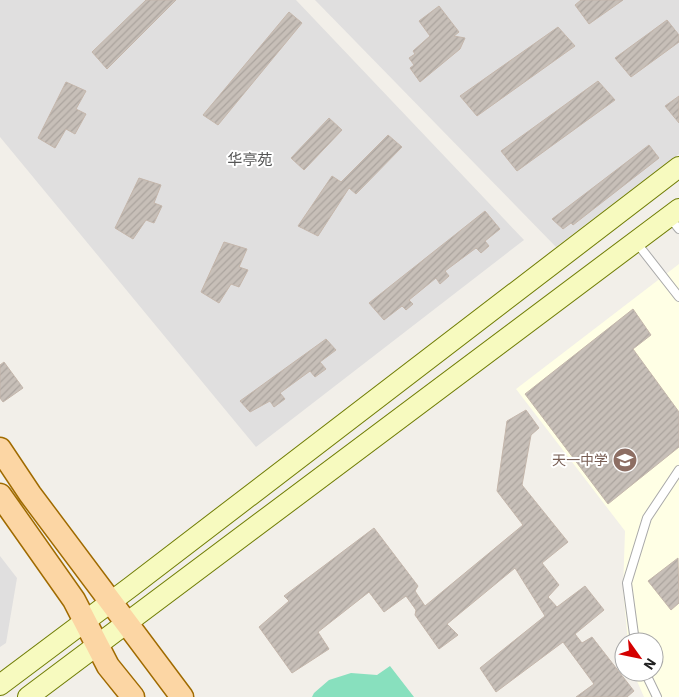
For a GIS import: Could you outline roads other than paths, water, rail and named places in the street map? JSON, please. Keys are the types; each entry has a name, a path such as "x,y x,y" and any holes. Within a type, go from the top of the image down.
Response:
{"main road":[{"path":"0,685 679,167"},
{"path":"28,697 636,242 676,218"},
{"path":"0,449 30,494 182,697"},
{"path":"0,495 74,600 108,666 133,697"}],"lane":[{"path":"636,242 679,297"},
{"path":"633,632 627,583 647,518 679,470"},
{"path":"650,682 657,697"}],"place":[{"name":"天一中学","path":"625,460"}],"district":[{"name":"华亭苑","path":"250,159"}]}
